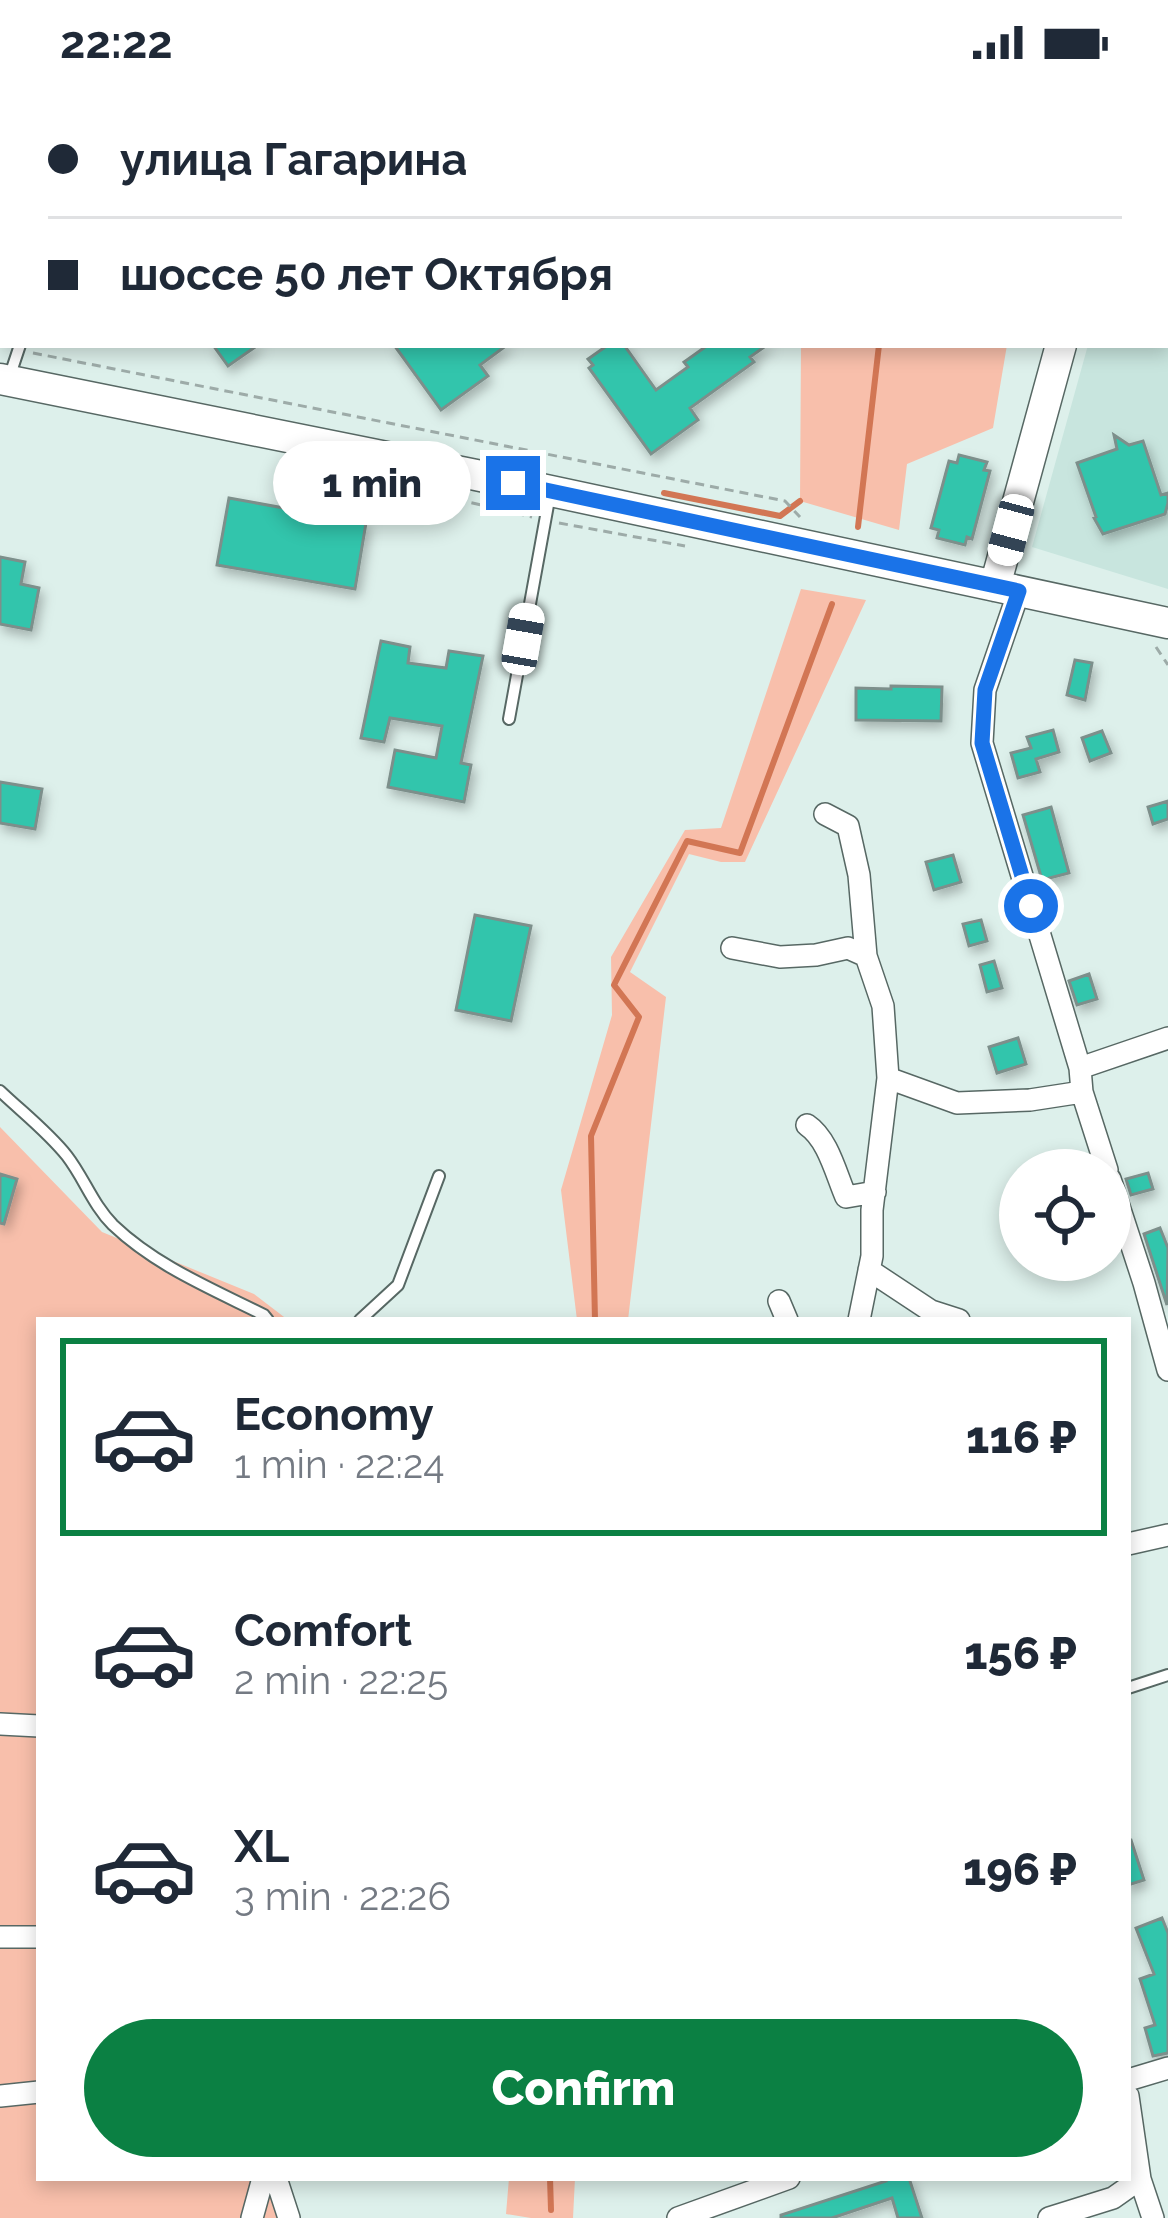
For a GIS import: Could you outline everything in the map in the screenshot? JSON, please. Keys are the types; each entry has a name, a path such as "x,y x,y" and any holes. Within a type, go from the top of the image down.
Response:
{"street":[{"path":"1060,348 985,690 982,743 1100,1149"},
{"path":"4,380 1168,623"},
{"path":"825,814 848,826 859,875 866,956 883,1006 888,1078 869,1270 860,1317"},
{"path":"732,948 780,957 848,948 866,956"},
{"path":"1080,1068 1168,1038"},
{"path":"888,1078 957,1103 1082,1092"},
{"path":"808,1125 824,1144 846,1197 875,1192"},
{"path":"1131,1243 1168,1370"},
{"path":"869,1270 931,1311 950,1317"},
{"path":"1131,1543 1168,1534"},
{"path":"0,1724 36,1726"},
{"path":"0,1937 36,1937"},
{"path":"1131,2079 1168,2068"},
{"path":"0,2096 36,2092"},
{"path":"1131,2117 1140,2179 1153,2218"},
{"path":"1049,2218 1113,2198 1140,2179"},
{"path":"252,2218 262,2181"},
{"path":"277,2181 289,2218"},
{"path":"677,2218 781,2181"}],"lane":[{"path":"4,380 19,348"},
{"path":"509,719 550,491"},
{"path":"0,1091 64,1152 113,1224 161,1263 266,1317"},
{"path":"363,1317 398,1285 439,1176"},
{"path":"1131,1687 1168,1676"}],"path":[{"path":"19,348 785,501 804,521"}],"shaded area":[{"path":"801,348 1006,348 993,428 907,464 899,530 800,501"},
{"path":"1087,348 1168,348 1168,589 1032,547"},
{"path":"801,589 866,600 745,862 689,854 630,972 666,997 628,1317 577,1317 561,1190 612,1015 611,957 685,830 721,828"},
{"path":"0,1127 102,1232 254,1294 284,1317 36,1317 36,2181 290,2181 286,2218 0,2218"},
{"path":"509,2181 575,2181 573,2218 506,2214"}],"building":[{"path":"215,348 254,348 228,366"},
{"path":"396,348 503,348 480,365 488,376 441,410"},
{"path":"604,348 626,348 656,390 688,367 684,362 704,348 763,348 750,357 754,362 690,408 698,420 651,454 589,368 593,365 588,359"},
{"path":"1114,435 1129,445 1143,441 1161,495 1168,493 1168,503 1165,514 1103,534 1077,463 1117,449"},
{"path":"959,455 987,462 984,470 990,471 972,539 967,537 965,545 937,538 939,530 931,528 949,461 957,463"},
{"path":"229,498 366,523 355,589 217,565"},
{"path":"0,557 25,562 21,584 39,588 31,630 0,624"},
{"path":"381,641 410,647 408,663 446,668 449,651 483,656 461,763 471,765 464,802 388,787 395,750 436,758 442,726 390,718 384,742 361,738"},
{"path":"1075,660 1092,663 1085,700 1067,695"},
{"path":"942,687 941,721 856,720 856,688"},
{"path":"1053,730 1059,752 1036,759 1040,772 1018,778 1011,753 1031,748 1027,737"},
{"path":"1102,731 1111,753 1090,761 1082,738"},
{"path":"0,782 42,789 35,829 0,823"},
{"path":"1168,801 1168,819 1153,824 1148,807"},
{"path":"1051,807 1069,873 1042,880 1023,815"},
{"path":"953,855 961,882 934,890 926,862"},
{"path":"475,915 531,926 511,1021 456,1010"},
{"path":"981,920 987,941 969,946 963,924"},
{"path":"994,961 1002,988 987,992 980,965"},
{"path":"1089,974 1097,999 1077,1005 1069,981"},
{"path":"1018,1038 1026,1064 997,1073 989,1047"},
{"path":"1148,1173 1153,1189 1131,1195 1131,1178"},
{"path":"0,1174 17,1179 4,1224 0,1223"},
{"path":"1160,1228 1168,1248 1167,1305 1144,1234"},
{"path":"1131,1840 1144,1880 1131,1884"},
{"path":"1162,1918 1168,1933 1168,2053 1153,2056 1145,2028 1155,2025 1140,1979 1154,1974 1136,1928"},
{"path":"886,2181 910,2181 922,2218 898,2218 892,2198 832,2218 781,2215"}],"waterway":[{"path":"858,527 879,348"},
{"path":"664,493 780,516 800,501"},
{"path":"595,1317 591,1136 639,1017 614,985 687,841 740,853 832,604"},
{"path":"550,2181 551,2210"}],"route":[{"path":"513,483 1019,591 985,690 982,743 1031,906"}]}
